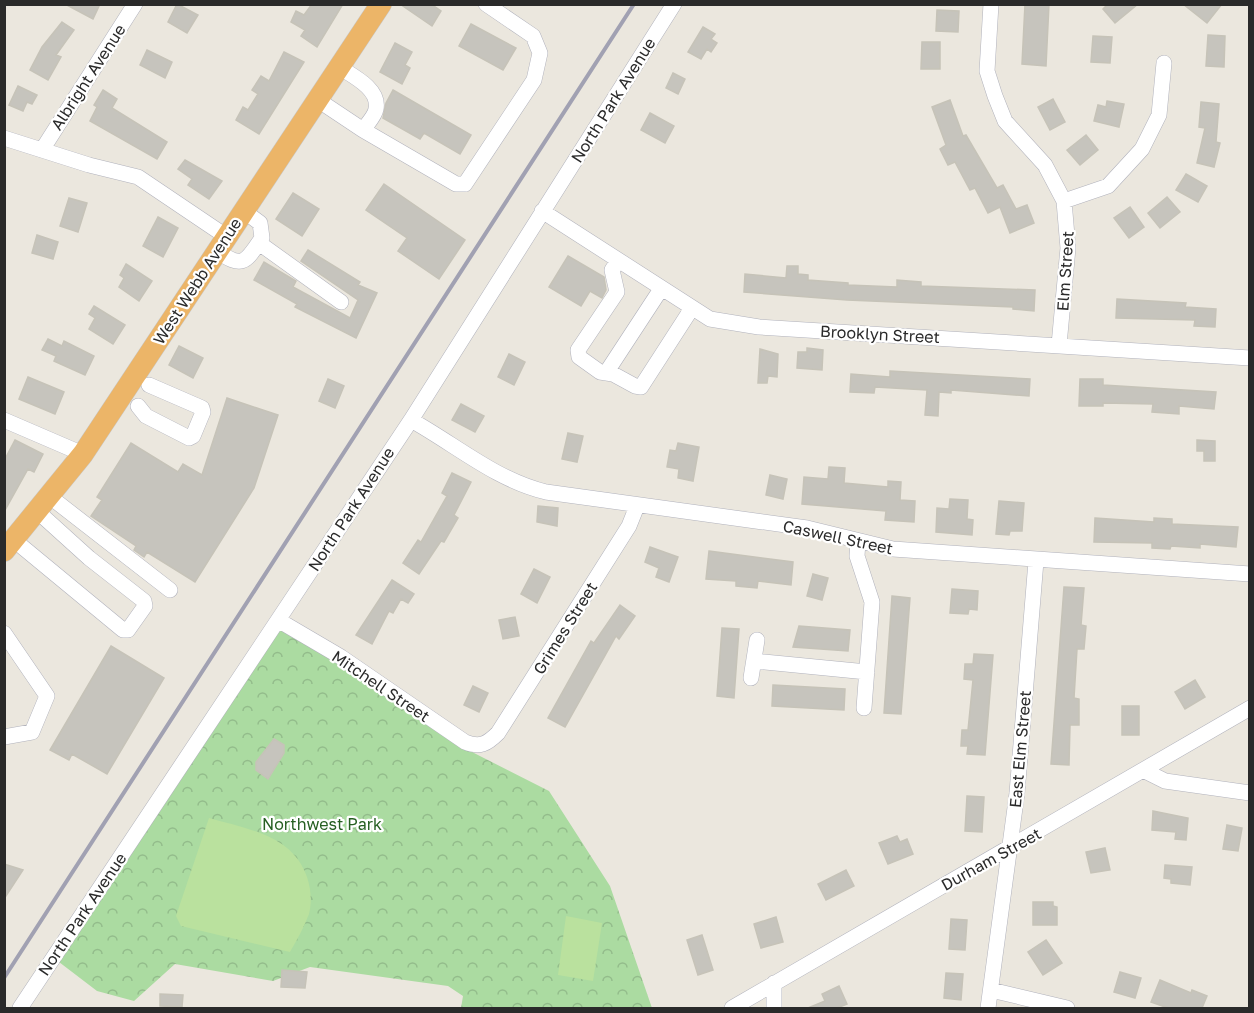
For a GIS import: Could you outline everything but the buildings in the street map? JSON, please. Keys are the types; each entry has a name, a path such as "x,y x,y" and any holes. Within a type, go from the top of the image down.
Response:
{"highway":[{"name":"West Webb Avenue","path":"9,546 83,454 116,404 142,380 222,244 381,4"}],"street":[{"name":"Albright Avenue","path":"42,150 135,4"},
{"path":"318,100 363,130 456,184 465,184 534,80 540,53 533,36 486,4"},
{"name":"North Park Avenue","path":"20,1008 411,420 674,4"},
{"name":"Elm Street","path":"991,4 987,71 995,96 1005,121 1045,165 1064,201 1068,248 1059,345"},
{"path":"1064,201 1108,186 1142,150 1159,115 1164,63"},
{"path":"339,67 366,85 375,98 376,110 363,130"},
{"path":"4,138 89,165 138,177 222,244 234,262 248,259 262,238 260,223 244,211"},
{"name":"Brooklyn Street","path":"542,211 661,289 721,322 759,327 1250,358"},
{"path":"259,243 341,302"},
{"path":"618,261 612,270 617,292 578,350 579,357 606,373 641,387 692,308"},
{"path":"606,373 661,289"},
{"path":"138,406 146,416 189,438 193,436 203,412 202,408 142,380"},
{"path":"116,404 138,406 144,404 150,393 142,380"},
{"path":"4,420 83,454"},
{"name":"Caswell Street","path":"411,420 455,445 508,480 546,492 807,528 893,549 1036,561 1250,574"},
{"path":"9,546 123,630 128,630 145,606 144,601 89,558 43,504"},
{"path":"43,504 170,590"},
{"name":"Grimes Street","path":"486,744 498,734 629,526 637,506"},
{"path":"858,541 857,556 872,602 864,708"},
{"name":"East Elm Street","path":"988,1008 1017,793 1036,561"},
{"name":"Mitchell Street","path":"278,620 341,657 465,742 475,746 486,744"},
{"path":"4,633 47,696 32,732 4,737"},
{"path":"751,678 757,640"},
{"path":"754,661 867,672"},
{"name":"Durham Street","path":"732,1008 1145,771 1250,708"},
{"path":"1145,771 1165,781 1250,793"},
{"path":"774,983 774,1008"},
{"path":"991,990 1067,1008"}],"green space":[{"name":"Northwest Park","path":"282,627 474,753 549,791 610,886 652,1008 461,1008 463,996 448,986 310,967 273,981 175,964 134,1001 97,991 59,962"},
{"path":"209,818 267,836 291,852 300,863 307,877 311,905 307,919 290,952 181,926 176,916"},
{"path":"566,916 602,923 593,981 558,975"}],"railway":[{"path":"4,978 634,4"}]}
